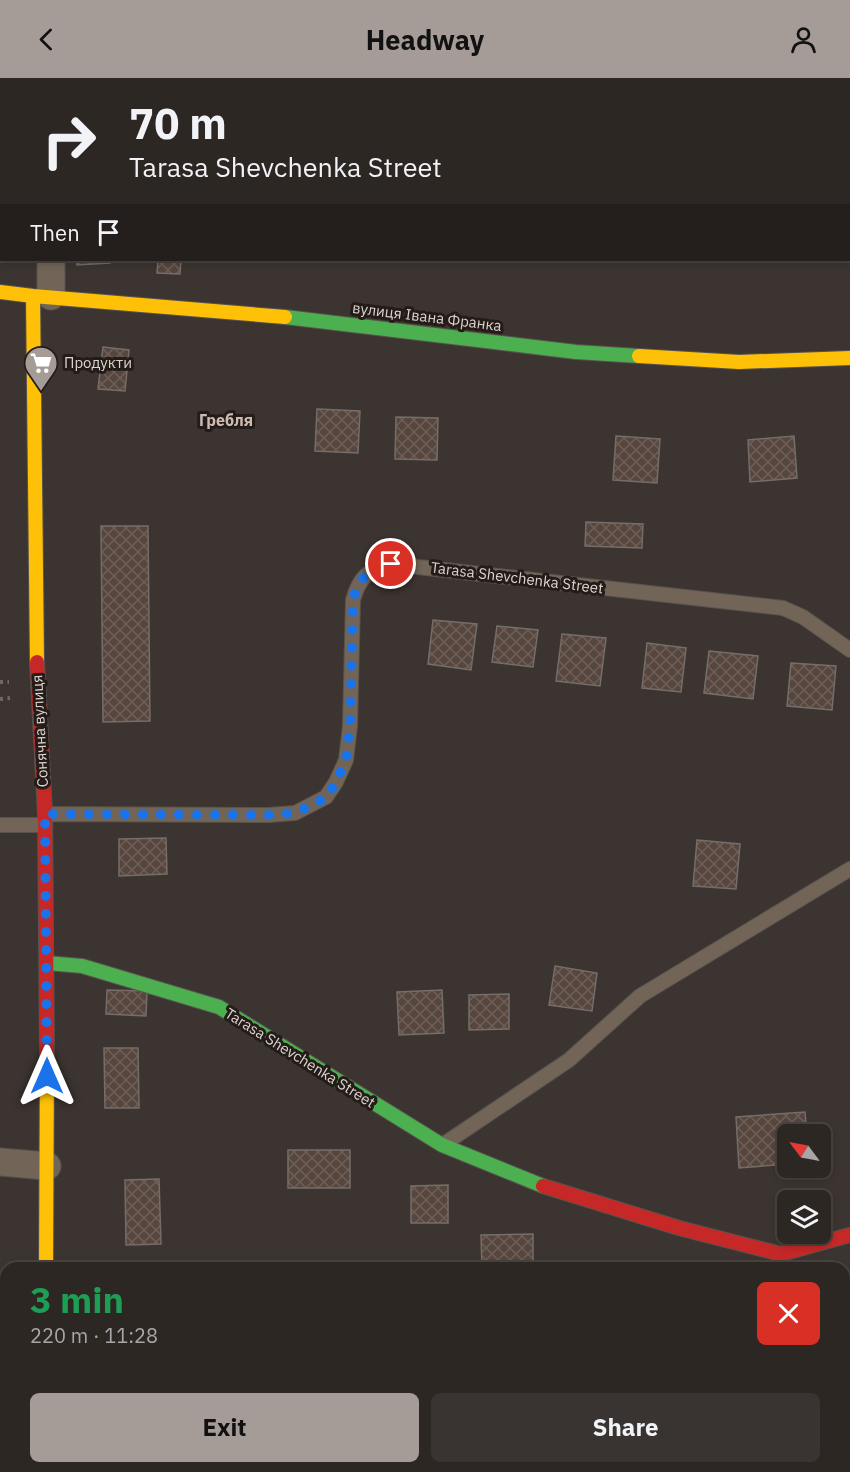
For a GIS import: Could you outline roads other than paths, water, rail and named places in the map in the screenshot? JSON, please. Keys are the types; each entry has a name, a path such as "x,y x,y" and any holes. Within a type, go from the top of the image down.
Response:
{"street":[{"path":"42,296 51,261"},
{"name":"вулиця Івана Франка","path":"0,292 312,319 576,352 739,362 850,358"},
{"name":"Сонячна вулиця","path":"42,296 37,681 44,819 47,963 46,1262"},
{"name":"Tarasa Shevchenka Street","path":"47,963 82,966 219,1007 442,1145 534,1183 782,1261 850,1235"},
{"path":"0,1162 47,1166"}],"lane":[{"name":"Tarasa Shevchenka Street","path":"0,825 44,819 295,813 326,798 346,760 350,726 353,600 358,584 369,572 377,567 391,564 783,608 803,617 850,650"},
{"path":"442,1145 568,1060 640,996 850,869"}],"place":[{"name":"Продукти","path":"41,392"}],"district":[{"name":"Гребля","path":"226,420"}]}
